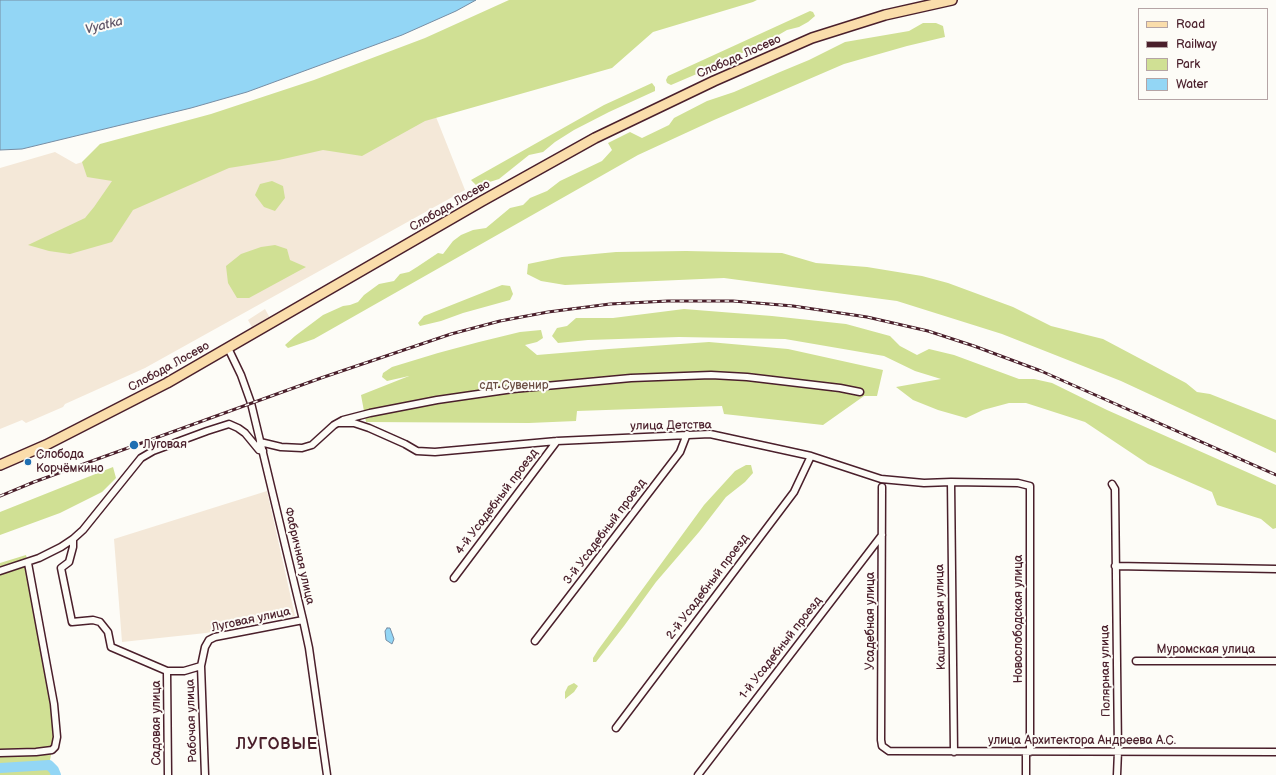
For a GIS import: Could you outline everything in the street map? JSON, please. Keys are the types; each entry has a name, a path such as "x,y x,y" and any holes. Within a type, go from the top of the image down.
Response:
{"main road":[{"name":"Слобода Лосево","path":"0,465 46,445 151,392 482,201 595,138 714,81 812,38 885,15 952,0"}],"street":[{"name":"Фабричная улица","path":"228,348 241,375 250,401 310,648 327,775"},
{"path":"260,442 281,447 302,448 312,445 338,423 351,417 445,399 520,388 632,378 711,375 747,377 840,388 860,392"},
{"name":"улица Детства","path":"338,423 354,423 369,428 417,451 435,452 557,441 710,434 811,456 881,479 924,483 1018,483 1030,486"},
{"path":"0,571 28,563 53,552 74,539 141,458 153,451 229,424 245,433 259,450 263,451"},
{"name":"3-й Усадебный проезд","path":"535,641 680,452 687,434"},
{"name":"4-й Усадебный проезд","path":"454,578 557,441"},
{"name":"2-й Усадебный проезд","path":"616,728 794,492 811,456"},
{"name":"Каштановая улица","path":"951,482 954,752"},
{"name":"Полярная улица","path":"1112,484 1115,489 1117,775"},
{"name":"Новослободская улица","path":"1026,775 1028,752 1030,486"},
{"name":"Усадебная улица","path":"882,487 881,740 882,746 889,751"},
{"name":"1-й Усадебный проезд","path":"698,775 882,535"},
{"path":"74,539 69,562 61,568 72,622 92,620 100,622 108,632 111,647 167,671 184,671 202,666"},
{"path":"0,753 36,752 52,750 56,747 57,737 54,704 28,563"},
{"path":"1115,566 1276,569"},
{"name":"Луговая улица","path":"202,666 205,646 208,640 215,637 303,620"},
{"name":"Муромская улица","path":"1136,661 1276,661"},
{"name":"Рабочая улица","path":"202,666 205,775"},
{"name":"Садовая улица","path":"167,671 168,775"},
{"name":"улица Архитектора Андреева А.С.","path":"889,751 1276,752"}],"shaded area":[{"path":"413,59 465,190 145,368 26,423 22,420 0,429 0,168 55,152 76,164"},
{"path":"265,309 270,318 253,329 248,320"},
{"path":"267,491 295,616 206,633 122,642 114,539"}],"green space":[{"path":"509,0 757,0 653,32 612,68 425,121 362,156 323,150 279,160 229,168 133,210 112,242 70,254 49,251 28,245 85,218 94,207 112,181 87,177 82,162 100,144 211,114 314,80 425,38"},
{"path":"810,11 813,12 815,16 799,27 787,30 740,54 722,59 720,64 671,85 667,83 666,80 668,76"},
{"path":"923,23 936,23 943,26 945,37 844,64 714,120 638,155 314,339 288,348 285,345 323,315 343,306 358,302 364,295 379,284 394,281 400,274 409,272 438,253 443,254 453,241 461,235 473,230 486,228 510,208 523,205 530,198 547,191 560,181 602,161 612,150 608,143 630,132 642,138 669,125 674,118 707,101 734,92 809,60 845,42 909,31"},
{"path":"652,83 655,87 655,91 574,130 555,142 543,152 529,155 499,179 477,186 471,180 604,105"},
{"path":"272,181 283,186 285,198 275,211 264,207 255,195 260,184"},
{"path":"275,245 287,249 290,260 306,267 249,298 237,298 228,283 226,266 241,254 261,247"},
{"path":"686,251 782,253 816,263 867,267 922,276 948,283 1013,307 1051,326 1103,339 1186,383 1197,392 1210,394 1276,420 1276,453 1121,381 1002,334 897,301 724,278 565,285 541,281 527,274 528,264 562,257 616,252"},
{"path":"502,285 510,286 513,294 510,300 463,313 441,321 420,326 418,323 424,316"},
{"path":"684,309 846,324 890,336 900,346 917,355 929,349 954,355 1019,379 1034,379 1052,383 1107,410 1276,485 1276,528 1273,529 1261,519 1217,505 1212,492 1148,464 1085,422 1026,403 1009,403 983,410 966,418 938,410 913,400 896,387 941,379 915,371 884,356 785,339 679,337 588,340 558,343 552,336 557,328 567,326 576,318 613,318"},
{"name":"сдт Сувенир","path":"541,330 543,338 537,342 525,345 537,355 709,342 788,349 883,370 877,396 864,396 823,425 724,414 722,406 577,411 576,421 529,423 366,422 361,395 409,376 387,381 382,377 383,373 392,367 479,342 520,332"},
{"path":"746,465 751,465 753,473 745,482 726,497 699,532 656,582 596,662 593,662 593,658 598,650 704,505 735,471"},
{"path":"113,467 116,478 102,492 60,513 0,535 0,512"},
{"path":"26,555 57,737 52,750 49,765 54,770 56,775 0,775 0,563"},
{"path":"574,683 578,686 574,692 565,699 565,692 568,686"}],"water":[{"name":"Vyatka","path":"0,0 476,0 456,11 402,35 247,92 191,108 22,149 0,150"},
{"path":"387,628 390,628 394,639 392,644 386,640 385,631"}],"waterway":[{"path":"0,768 49,765 54,770 56,775"}],"railway":[{"path":"0,496 34,482 321,378 451,334 500,321 548,312 610,304 668,301 733,301 793,306 867,317 928,331 974,346 1041,371 1276,475"}],"place":[{"name":"Луговая","path":"134,445"},
{"name":"Слобода Корчёмкино","path":"28,462"}],"district":[{"name":"ЛУГОВЫЕ","path":"277,745"}]}
